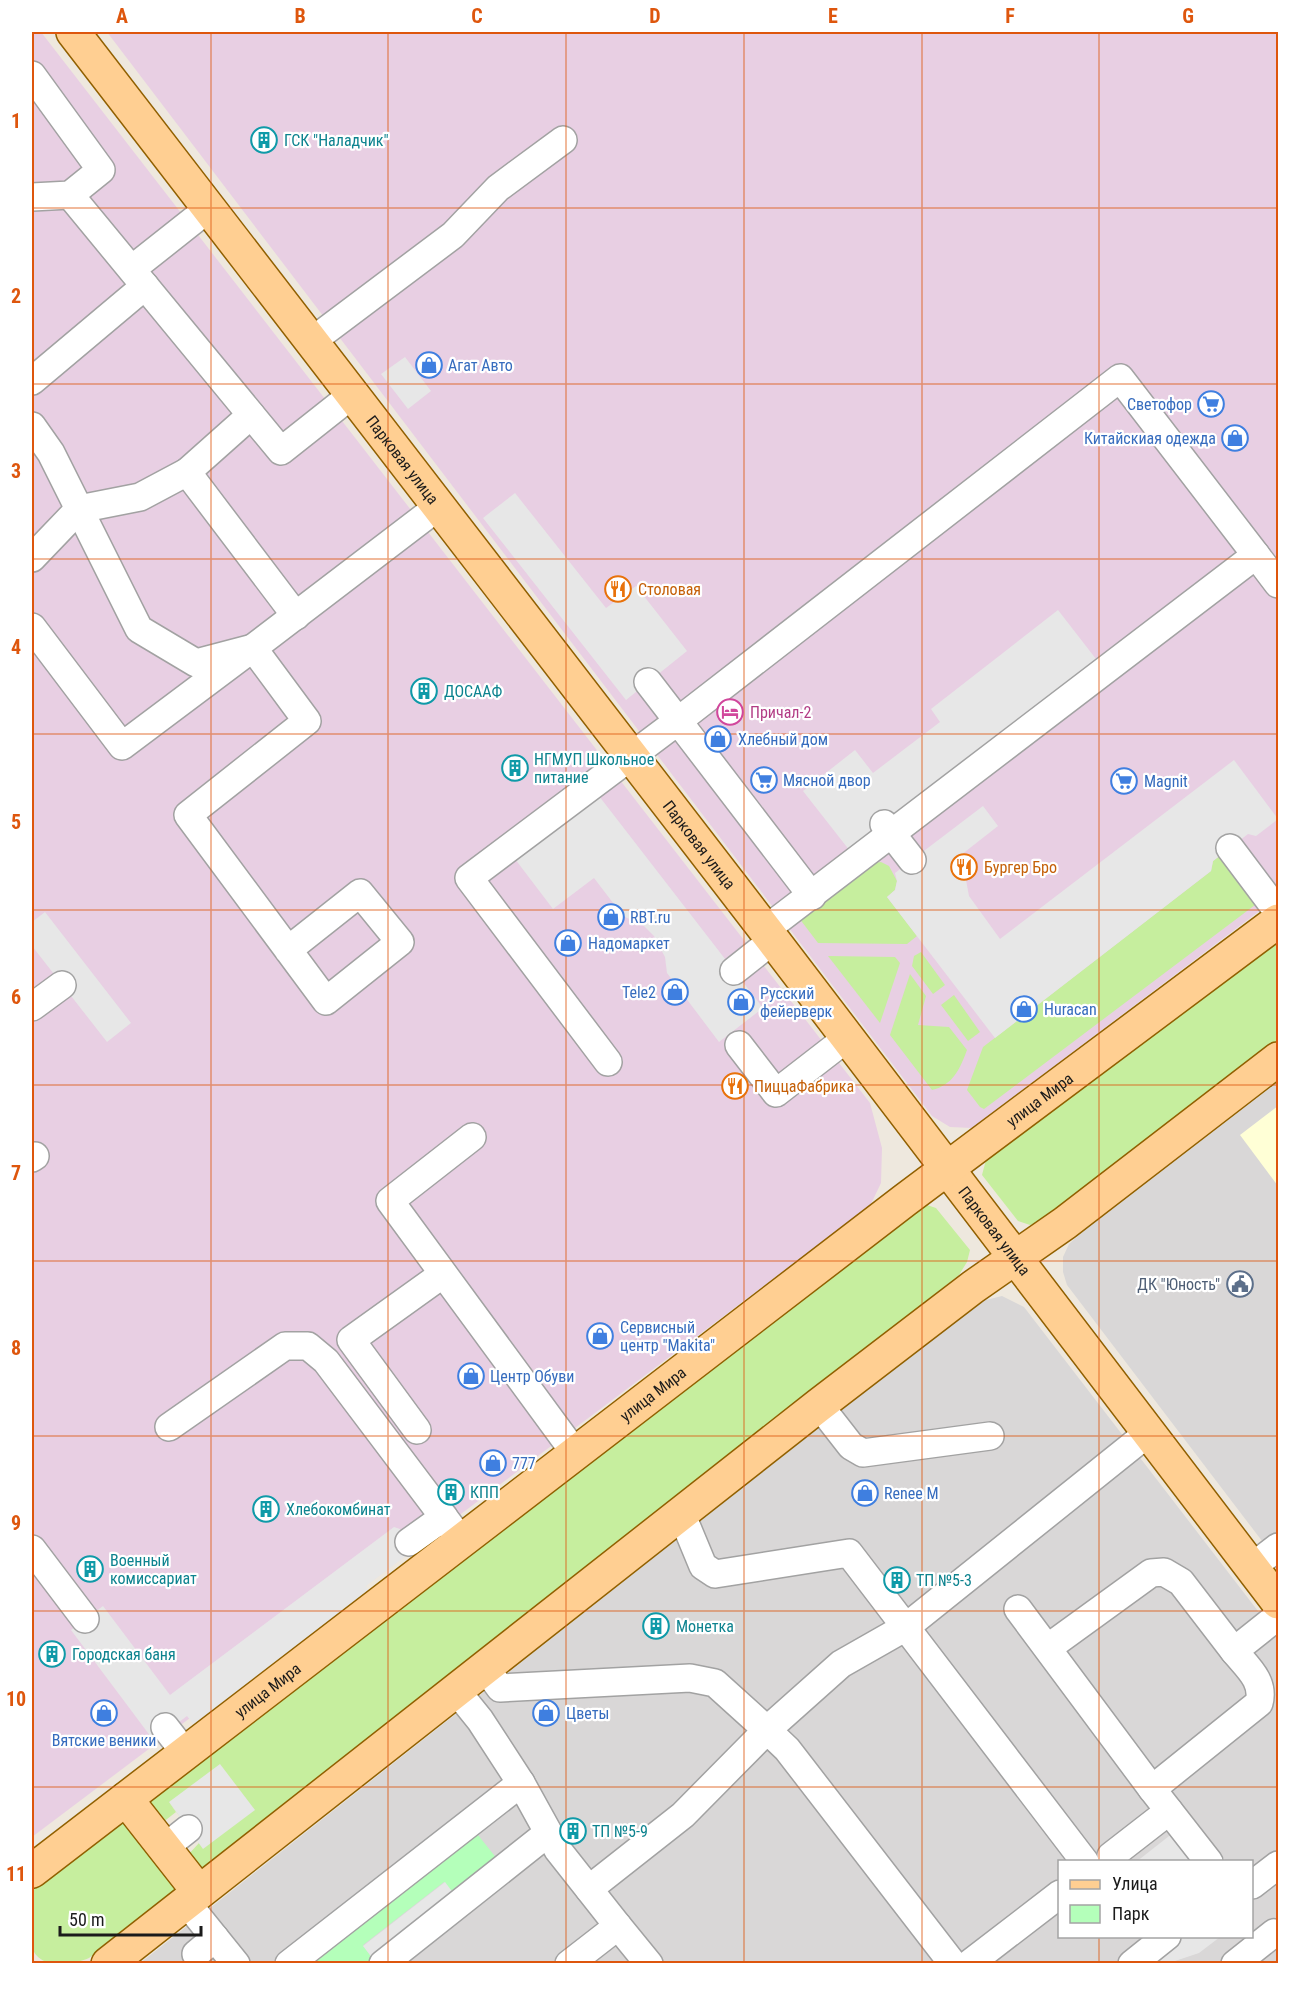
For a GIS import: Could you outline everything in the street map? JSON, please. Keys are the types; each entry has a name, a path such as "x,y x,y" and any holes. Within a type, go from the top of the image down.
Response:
{"main road":[{"name":"Парковая улица","path":"72,32 769,935 1278,1602"},
{"name":"улица Мира","path":"32,1871 186,1754 453,1528 575,1453 947,1169 1278,921"},
{"path":"108,1964 484,1666 819,1406 1278,1059"},
{"path":"126,1799 176,1838 193,1897"}],"lane":[{"path":"32,75 101,170 70,195 32,197"},
{"path":"312,341 453,235 498,188 563,140"},
{"path":"70,195 281,451 353,394"},
{"path":"32,381 209,208"},
{"path":"608,1062 469,878 678,721 1120,378 1278,584"},
{"path":"32,558 79,509 140,497 187,472 251,414"},
{"path":"32,426 41,459 79,509 139,630 196,663 253,648"},
{"path":"187,472 296,616"},
{"path":"32,627 122,747 438,506"},
{"path":"734,971 769,935 888,829 1256,555"},
{"path":"253,648 307,721 188,815 288,950"},
{"path":"648,682 812,896"},
{"path":"888,829 912,860"},
{"path":"1230,848 1278,912"},
{"path":"32,1007 62,985"},
{"path":"739,1045 776,1093 847,1038"},
{"path":"472,1137 390,1201 575,1453"},
{"path":"417,1430 351,1340 443,1274"},
{"path":"169,1427 285,1346 308,1346 327,1361 453,1528 410,1542"},
{"path":"819,1406 851,1446 863,1453 990,1436"},
{"path":"589,1889 683,1815 767,1730 841,1664 906,1627 1148,1432"},
{"path":"681,1513 703,1566 708,1572 715,1574 849,1552 906,1627 1103,1860 1169,1811"},
{"path":"1252,1567 1278,1547"},
{"path":"32,1548 85,1619"},
{"path":"1049,1647 1151,1573 1164,1572 1181,1582 1260,1684 1262,1691 1259,1703 1152,1789"},
{"path":"1018,1609 1049,1647 1152,1789 1207,1860"},
{"path":"1234,1651 1278,1616"},
{"path":"484,1666 500,1688 690,1678 714,1683 787,1749 953,1964"},
{"path":"455,1689 480,1720 521,1783 558,1850 648,1964"},
{"path":"165,1727 186,1754"},
{"path":"289,1964 521,1783"},
{"path":"383,1964 549,1833"},
{"path":"1253,1884 1278,1865"},
{"path":"969,1964 1058,1895"},
{"path":"193,1897 206,1946 236,1964"},
{"path":"569,1964 618,1926"},
{"path":"1235,1964 1274,1933 1278,1935"},
{"path":"1132,1964 1164,1938"}],"shaded area":[{"path":"32,32 41,32 870,1103 882,1148 881,1183 870,1206 32,1837"},
{"path":"107,32 1278,32 1278,897 972,1128 950,1127 932,1116"},
{"path":"405,357 431,391 408,409 381,374"},
{"path":"515,493 606,608 636,586 687,651 626,700 483,518"},
{"path":"1058,610 1096,659 850,851 803,791 855,750 873,773 940,722 931,709"},
{"path":"1234,760 1278,819 1256,836 1248,834 1213,861 1211,871 995,1038 887,897 895,890 897,881 895,873 983,806 998,826 952,862 966,880 969,896 1000,939"},
{"path":"599,796 763,1008 719,1042 667,973 665,957 654,936 644,926 623,916 594,878 553,909 515,859"},
{"path":"45,912 131,1023 107,1042 32,946 32,922"},
{"path":"1278,1082 1278,1562 1067,1285 1063,1272 1063,1257 1069,1244 1079,1235"},
{"path":"1278,1106 1278,1186 1240,1135"},
{"path":"1002,1296 1024,1307 1278,1637 1278,1963 139,1964 978,1302"},
{"path":"394,1527 400,1529 415,1549 366,1586 373,1597 197,1729 187,1716 154,1741 71,1630 103,1606 170,1695"},
{"path":"220,1764 255,1810 203,1849 169,1802"},
{"path":"1192,1818 1225,1860 1139,1860"},
{"path":"445,1882 454,1894 373,1959 363,1946"},
{"path":"1176,1938 1219,1938 1199,1953 1169,1963 1141,1964"}],"green space":[{"path":"1221,855 1255,905 984,1109 980,1107 967,1090 983,1047 1211,871 1213,861"},
{"path":"881,862 889,866 897,881 895,890 887,897 917,936 907,944 818,943 799,918 872,863"},
{"path":"1278,936 1278,1041 1042,1221 1030,1225 1018,1221 982,1175 987,1156"},
{"path":"921,952 945,985 933,994 912,966 914,956"},
{"path":"828,956 895,957 900,963 880,1023"},
{"path":"910,974 926,996 918,1025 949,1027 967,1050 955,1075 939,1088 932,1090 890,1035"},
{"path":"954,995 980,1032 968,1041 941,1005"},
{"path":"927,1205 936,1208 970,1250 967,1262 959,1275 205,1868 198,1869 187,1856 199,1843 203,1848 169,1802 176,1812 162,1823 145,1800 912,1210"},
{"path":"120,1816 177,1889 89,1958 65,1964 56,1964 41,1959 35,1954 31,1939 32,1884"},
{"path":"474,1830 498,1860 454,1894 444,1882 363,1945 373,1959 367,1963 303,1964"}],"place":[{"name":"ГСК \"Наладчик\"","path":"264,140"},
{"name":"Агат Авто","path":"429,365"},
{"name":"Светофор","path":"1211,404"},
{"name":"Китайскиая одежда","path":"1235,438"},
{"name":"Столовая","path":"618,589"},
{"name":"ДОСААФ","path":"424,691"},
{"name":"Причал-2","path":"730,712"},
{"name":"Хлебный дом","path":"718,739"},
{"name":"НГМУП Школьное питание","path":"515,768"},
{"name":"Мясной двор","path":"764,780"},
{"name":"Magnit","path":"1124,781"},
{"name":"Бургер Бро","path":"964,867"},
{"name":"RBT.ru","path":"611,917"},
{"name":"Надомаркет","path":"568,943"},
{"name":"Tele2","path":"675,992"},
{"name":"Русский фейерверк","path":"741,1002"},
{"name":"Huracan","path":"1024,1009"},
{"name":"ПиццаФабрика","path":"735,1086"},
{"name":"ДК \"Юность\"","path":"1240,1284"},
{"name":"Сервисный центр \"Makita\"","path":"600,1336"},
{"name":"Центр Обуви","path":"471,1376"},
{"name":"777","path":"493,1463"},
{"name":"КПП","path":"451,1492"},
{"name":"Renee M","path":"865,1493"},
{"name":"Хлебокомбинат","path":"266,1509"},
{"name":"Военный комиссариат","path":"90,1569"},
{"name":"ТП №5-3","path":"897,1580"},
{"name":"Монетка","path":"656,1626"},
{"name":"Городская баня","path":"52,1654"},
{"name":"Вятские веники","path":"104,1713"},
{"name":"Цветы","path":"546,1713"},
{"name":"ТП №5-9","path":"573,1831"}]}
